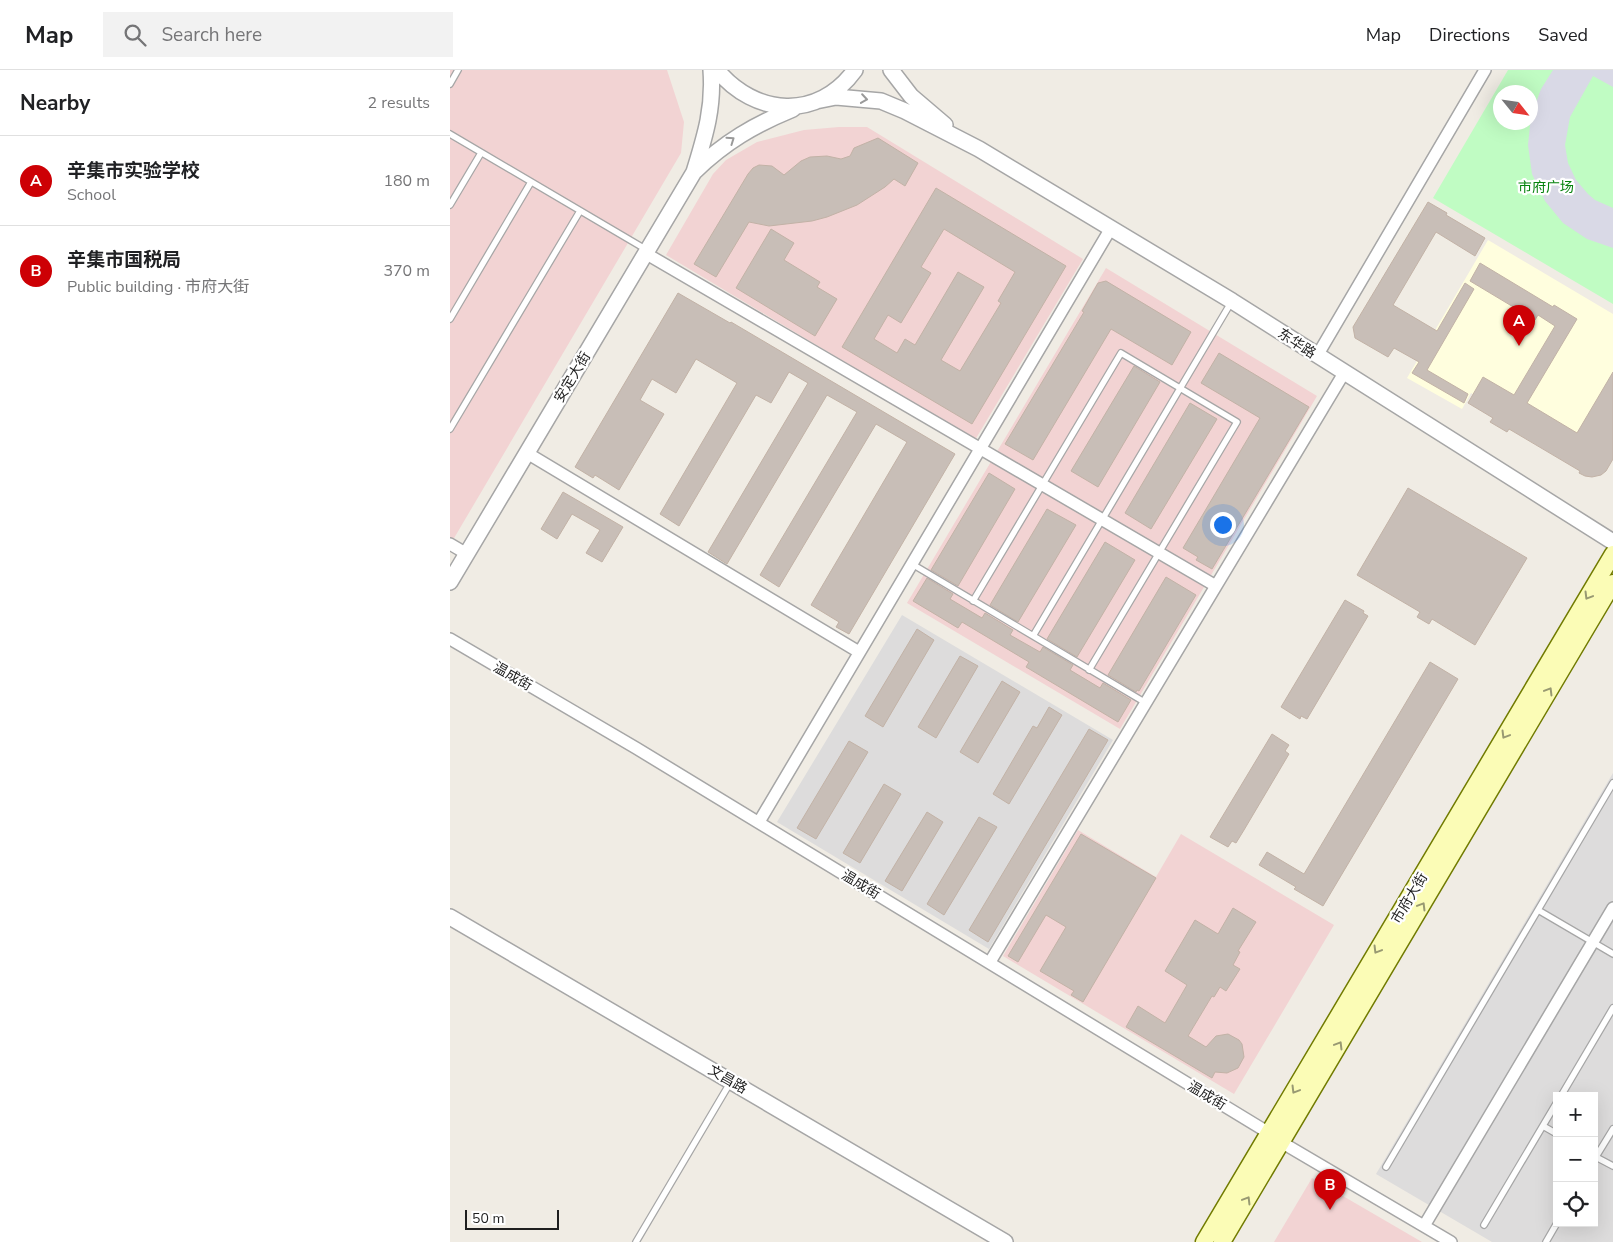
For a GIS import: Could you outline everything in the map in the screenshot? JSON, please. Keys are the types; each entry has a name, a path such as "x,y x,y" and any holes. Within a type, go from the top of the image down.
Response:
{"main road":[{"name":"市府大街","path":"1222,1242 1275,1137 1613,554"},
{"name":"市府大街","path":"1204,1242 1275,1137 1613,583"}],"street":[{"path":"694,172 711,113 713,90 711,70"},
{"path":"717,70 736,90 759,102 782,106 811,103 836,97 881,102 905,111 979,150"},
{"path":"694,172 714,152 738,136 764,121 811,103 837,89 855,70"},
{"path":"891,70 911,96 947,127 979,150"},
{"path":"1317,356 1485,70"},
{"name":"东华路","path":"979,150 1232,301 1613,542"},
{"name":"安定大街","path":"450,582 694,172"},
{"path":"758,822 1111,228"},
{"path":"646,252 1216,586"},
{"path":"990,962 1344,373"},
{"path":"527,453 860,652"},
{"path":"450,544 467,554"},
{"name":"温成街","path":"450,639 758,822 1451,1242"},
{"path":"1424,1226 1613,908"},
{"name":"文昌路","path":"450,917 1005,1242"}],"lane":[{"path":"450,84 458,70"},
{"path":"450,134 646,252"},
{"path":"450,205 482,153"},
{"path":"450,319 531,182"},
{"path":"450,429 580,211"},
{"path":"1032,636 1232,301"},
{"path":"974,601 1121,354 1237,422 1089,670"},
{"path":"912,564 1146,703"},
{"path":"1386,1167 1613,783"},
{"path":"1538,910 1613,954"},
{"path":"1562,1092 1613,1008"},
{"path":"636,1242 731,1081"},
{"path":"1484,1225 1553,1109"},
{"path":"1543,1126 1553,1132"},
{"path":"1598,1153 1613,1128"},
{"path":"1598,1159 1613,1166"},
{"path":"1546,1242 1555,1227"}],"shaded area":[{"path":"450,70 667,70 684,122 681,153 450,545"},
{"path":"1553,70 1613,70 1613,87 1593,76 1570,117 1565,145 1568,163 1576,180 1595,200 1613,208 1613,248 1587,239 1563,223 1545,201 1532,174 1528,145 1530,130 1538,130 1538,97"},
{"path":"867,127 1083,259 975,440 666,255 713,174 726,160 757,142 804,130"},
{"path":"1488,240 1613,314 1613,404 1581,458 1471,393 1462,409 1407,378"},
{"path":"1106,268 1317,396 1120,729 907,603"},
{"path":"902,615 1113,740 989,949 777,822"},
{"path":"1613,773 1613,1242 1492,1242 1376,1174"},
{"path":"1078,830 1156,877 1181,834 1334,925 1234,1094 1003,956"},
{"path":"1312,1178 1422,1242 1274,1242"}],"green space":[{"name":"市府广场","path":"1508,70 1613,70 1613,304 1433,198 1493,96 1493,130 1538,130 1538,85 1499,85"}],"building":[{"path":"878,138 918,163 905,186 894,179 857,205 812,221 769,226 749,222 716,277 694,264 753,168 759,165 772,166 784,175 801,161 810,157 827,156 841,159 850,156 854,148"},
{"path":"936,188 1066,266 972,424 842,347","holes":["944,229 1015,272 998,301 1001,303 960,371 941,360 984,287 958,272 915,345 905,339 897,353 874,339 888,315 901,323 931,273 921,267"]},
{"path":"1428,202 1485,238 1475,256 1436,232 1393,305 1437,331 1465,283 1474,289 1427,370 1468,394 1464,403 1412,373 1419,362 1394,348 1388,357 1355,338 1353,327"},
{"path":"771,229 794,243 784,260 820,282 817,287 837,299 815,336 736,288"},
{"path":"1480,263 1553,307 1554,305 1577,319 1527,403 1577,433 1613,372 1613,459 1606,471 1601,475 1592,477 1579,473 1580,471 1509,429 1507,432 1490,422 1493,418 1468,403 1483,377 1514,395 1555,326 1538,315 1535,320 1470,281"},
{"path":"1106,281 1191,332 1172,365 1111,329 1033,460 1005,444 1084,312 1082,311 1098,283"},
{"path":"678,293 731,322 955,454 849,634 836,627 839,622 811,605 907,442 876,424 779,587 760,575 857,412 827,395 727,564 708,552 808,383 789,372 771,403 756,395 679,526 660,514 737,383 696,359 676,393 652,379 640,400 664,414 619,490 595,475 593,478 575,467"},
{"path":"1219,353 1309,407 1212,569 1196,560 1198,557 1183,548 1260,418 1201,383"},
{"path":"1134,366 1160,382 1098,487 1071,471"},
{"path":"1190,403 1217,419 1151,529 1125,513"},
{"path":"989,473 1015,489 958,586 931,570"},
{"path":"1408,488 1527,558 1475,645 1432,619 1429,624 1417,617 1420,612 1357,575"},
{"path":"563,492 623,527 602,562 586,553 600,530 572,514 557,539 541,529"},
{"path":"1047,509 1076,525 1018,622 990,605"},
{"path":"1105,542 1135,560 1077,657 1047,639"},
{"path":"1166,577 1196,595 1139,691 1137,690 1136,692 1108,675"},
{"path":"927,578 953,594 950,599 982,618 985,613 1013,630 1010,635 1040,652 1043,647 1073,665 1070,670 1100,688 1103,683 1131,700 1118,722 1026,667 1029,662 962,622 958,628 913,601"},
{"path":"1345,600 1364,611 1363,613 1368,616 1307,719 1301,716 1300,719 1281,707"},
{"path":"917,629 934,640 883,727 865,716"},
{"path":"960,656 978,666 936,738 918,727"},
{"path":"1430,662 1458,679 1323,906 1259,865 1267,852 1304,874"},
{"path":"1002,681 1020,692 978,763 960,752"},
{"path":"1049,707 1062,715 1009,804 993,794 1033,726 1037,728"},
{"path":"1089,729 1108,740 988,942 969,930"},
{"path":"1272,734 1289,745 1285,751 1289,754 1236,843 1232,841 1228,847 1210,837"},
{"path":"849,741 868,752 816,839 797,828"},
{"path":"884,784 901,794 860,863 843,853"},
{"path":"927,812 943,822 902,891 885,881"},
{"path":"979,817 997,827 944,915 927,904"},
{"path":"1081,834 1156,878 1083,1002 1071,995 1074,991 1040,971 1066,927 1046,915 1018,962 1008,956"},
{"path":"1233,908 1256,922 1238,951 1240,952 1233,965 1240,969 1226,991 1220,987 1214,997 1212,996 1188,1036 1206,1047 1216,1036 1228,1034 1239,1040 1242,1044 1244,1057 1238,1068 1227,1073 1215,1072 1212,1078 1126,1027 1138,1006 1165,1023 1187,985 1165,971 1195,920 1218,934"}],"place":[{"name":"辛集市实验学校","path":"1519,346"},
{"name":"辛集市国税局","path":"1330,1210"}]}
